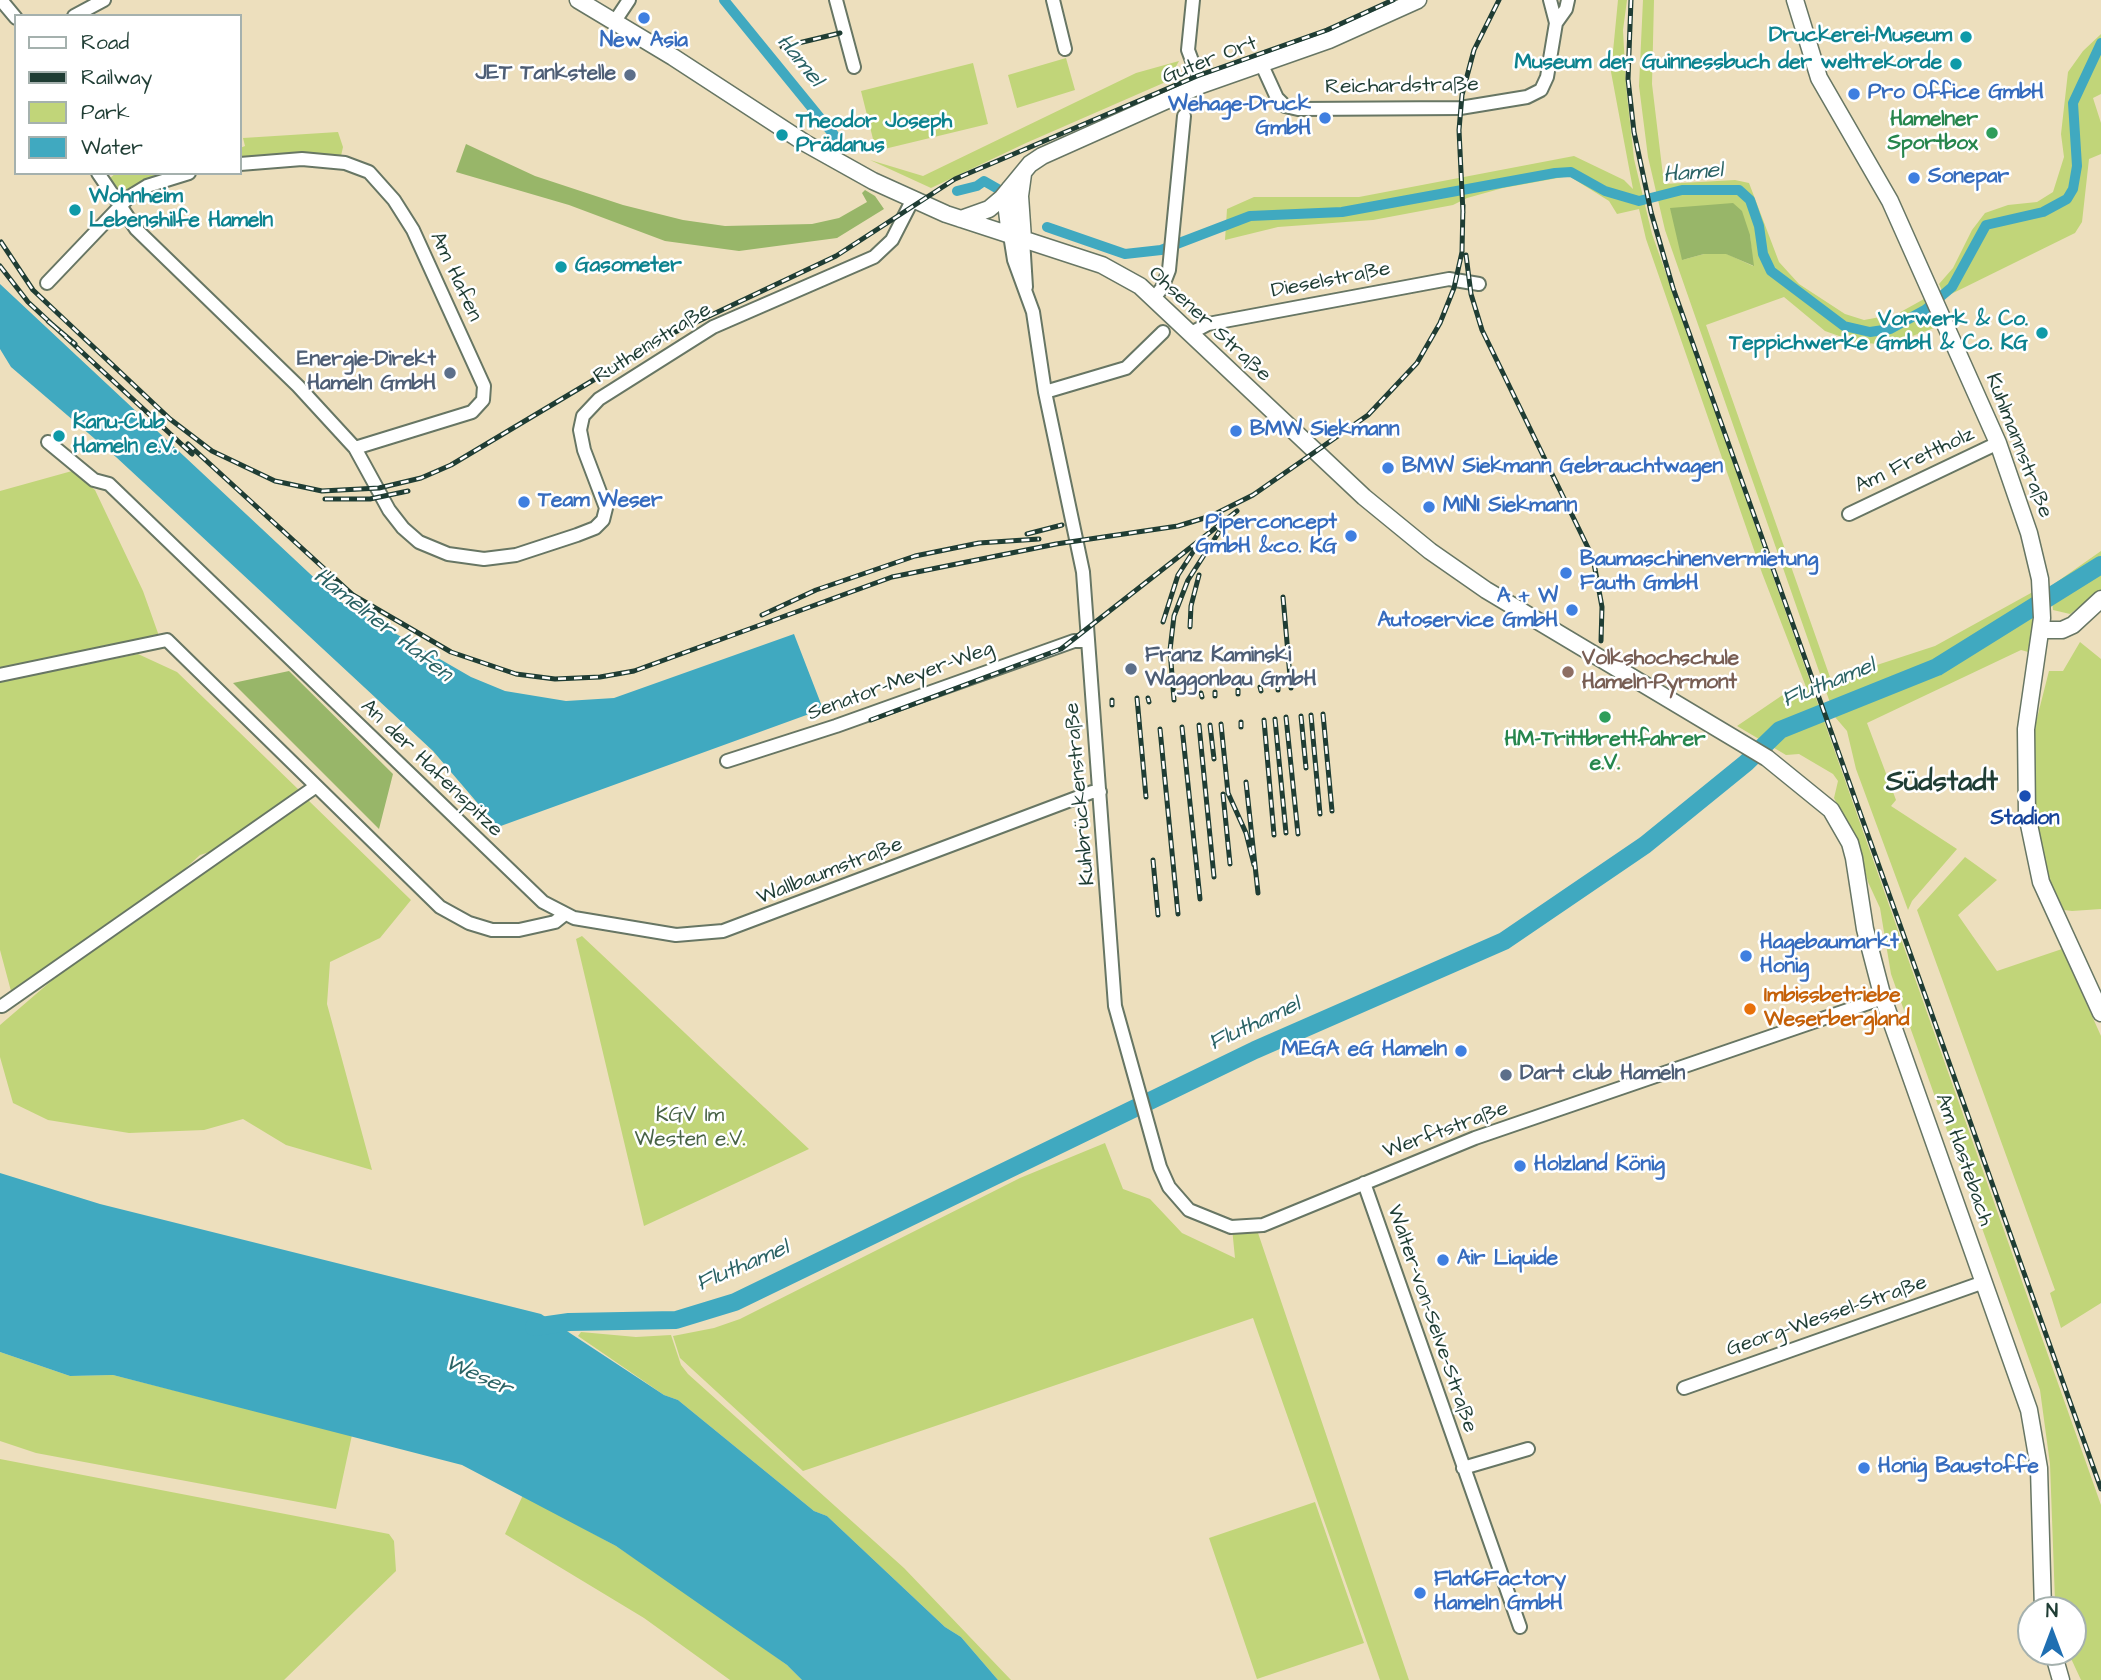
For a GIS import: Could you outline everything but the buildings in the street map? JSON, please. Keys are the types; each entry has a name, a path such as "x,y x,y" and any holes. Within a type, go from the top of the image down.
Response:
{"main road":[{"name":"Ohsener Straße","path":"578,0 805,143 913,199 961,219 1102,265 1154,298 1373,505 1430,551 1486,590 1768,758"},
{"name":"Guter Ort","path":"961,219 989,209 1042,156 1201,85 1329,40 1418,0"},
{"name":"Kuhlmannstraße","path":"1795,0 1819,78 1880,181 1998,443 2029,533 2041,590 2042,624 2026,729 2026,814 2042,882 2101,1013"},
{"path":"1016,237 1024,172"},
{"path":"1010,188 1007,211 1016,237"},
{"path":"2042,624 2062,630 2073,625 2101,599"},
{"name":"Am Hastebach","path":"1768,758 1824,802 1850,843 1873,966 1883,998 2025,1395 2039,1468 2043,1596"}],"street":[{"path":"1,0 14,16"},
{"path":"78,14 105,0"},
{"path":"615,21 629,0"},
{"path":"836,0 854,67"},
{"path":"1053,0 1065,49"},
{"path":"1193,0 1189,56 1201,85"},
{"name":"Reichardstraße","path":"1261,63 1277,98 1290,108 1485,106 1527,97 1541,90 1547,77 1556,23 1550,0"},
{"name":"Reichardstraße","path":"1556,23 1566,9 1568,0"},
{"path":"1154,298 1162,288 1171,259 1171,234 1184,116"},
{"name":"Am Hafen","path":"242,164 302,159 345,163 369,172 394,200 413,230 484,386 483,400 472,412 355,448"},
{"name":"Ruthenstraße","path":"99,175 136,229 298,386 355,448 389,510 403,527 419,542 448,554 484,559 516,555 595,528 603,520 606,508 584,450 580,430 583,416 591,406 713,327 874,257 891,240 913,199"},
{"path":"47,284 120,206 147,186 183,175"},
{"name":"Kuhbrückenstraße","path":"1016,237 1014,260 1026,288 1038,340 1045,392 1083,572 1115,1006 1160,1167 1178,1199 1189,1210 1231,1227 1263,1225"},
{"name":"Dieselstraße","path":"1191,333 1208,324 1449,279 1479,284"},
{"path":"1045,392 1126,368 1163,332"},
{"name":"An der Hafenspitze","path":"48,442 94,480 109,484 543,902 565,914"},
{"name":"Am Frettholz","path":"1849,514 1998,443"},
{"path":"0,675 167,640 425,895 469,923 492,930 519,930 555,922 565,914"},
{"name":"Senator-Meyer-Weg","path":"727,761 836,726 1074,641 1088,641"},
{"path":"2,1006 315,787"},
{"name":"Wallbaumstraße","path":"565,914 647,933 676,935 723,931 1092,792 1100,792"},
{"name":"Werftstraße","path":"1263,1225 1475,1138 1883,998"},
{"name":"Walter-von-Selve-Straße","path":"1364,1183 1520,1627"},
{"name":"Georg-Wessel-Straße","path":"1684,1388 1984,1282"},
{"path":"1463,1468 1528,1449"}],"green space":[{"path":"1618,0 1627,0 1623,30 1626,86 1634,159 1652,234 2101,1505 2101,1680 2081,1680 2074,1666 2087,1666 2087,1596 2055,1596 2050,1464 2040,1390 1891,974 1880,908 1868,882 1858,845 1834,798 1838,781 1833,774 1799,754 1786,755 1737,726 1793,688 1799,695 1808,692 1762,573 1646,239 1639,209 1617,214 1609,201 1569,176 1503,188 1467,198 1453,205 1373,220 1278,227 1225,240 1227,209 1254,197 1359,197 1574,156 1624,180 1633,189 1611,72"},
{"path":"1643,0 1654,0 1652,84 1664,184 1735,180 1749,183 1779,262 1799,284 1845,314 1864,320 1897,314 1924,299 1934,328 1888,345 1856,342 1825,331 1784,297 1706,325 1831,680 1935,646 2040,588 2039,655 2021,650 1867,723 1896,800 1891,806 1957,849 1912,901 1908,910 1856,769 1847,731 1835,717 1665,230 1648,157 1639,86","holes":["1750,235 1753,266 1727,254 1704,254 1682,260"]},
{"path":"2101,34 2101,94 2093,98 2101,123 2101,154 2089,159 2082,222 2075,233 1945,297 1939,284 1953,268 1972,230 1985,213 2008,205 2037,202 2053,192 2064,157 2061,134 2068,72 2083,51"},
{"path":"1066,58 1075,90 1017,108 1008,75"},
{"path":"1179,61 1168,81 931,188 870,160 923,176 1136,73"},
{"path":"973,63 988,124 876,151 861,91"},
{"path":"338,132 343,147 341,156 242,159 242,147 245,146 243,138"},
{"path":"466,144 535,176 623,205 683,220 725,226 812,224 839,218 867,202 862,193 865,190 875,196 884,209 837,238 739,251 665,241 569,205 456,172"},
{"path":"114,175 170,175 121,193 110,178"},
{"path":"1733,203 1742,211 1750,235 1754,266 1726,254 1704,254 1682,260 1670,208"},
{"path":"72,471 95,490 143,591 159,636 0,671 0,491"},
{"path":"2101,551 2101,590 2070,614 2053,610 2051,586"},
{"path":"2080,642 2101,659 2101,909 2072,911 2064,910 2047,875 2033,813 2032,754 2035,726 2049,671 2063,671"},
{"path":"138,654 177,672 299,790 216,850 200,855 176,877 30,981 11,991 0,950 0,682"},
{"path":"289,671 393,774 379,829 233,683"},
{"path":"308,800 411,900 380,938 330,962 327,1004 372,1170 286,1145 243,1119 204,1130 129,1133 48,1120 13,1103 0,1057 0,1025 64,970"},
{"path":"1965,857 1997,880 1958,915 1997,971 2062,949 2101,1036 2101,1303 2061,1328 2050,1293 2055,1290 1917,910"},
{"name":"KGV Im Westen e.V.","path":"582,936 809,1149 644,1226 576,939"},
{"path":"1105,1143 1123,1189 1150,1199 1182,1233 1235,1258 1232,1228 1256,1227 1409,1680 1380,1680 1253,1318 803,1471 680,1358 673,1336 714,1328 740,1319 1020,1178"},
{"path":"581,1332 636,1337 671,1335 681,1365 688,1374 904,1568 1011,1680 998,1680 961,1637 945,1627 827,1516 814,1511 678,1400 664,1395 578,1336"},
{"path":"0,1352 70,1376 113,1375 352,1435 336,1509 36,1453 0,1441"},
{"path":"0,1459 389,1534 394,1541 396,1571 284,1680 0,1680"},
{"path":"523,1495 616,1546 689,1594 787,1665 802,1680 730,1680 644,1618 505,1534"},
{"path":"1315,1502 1364,1643 1257,1679 1209,1538"}],"water":[{"name":"Hamelner Hafen","path":"0,284 339,601 471,677 505,691 566,701 614,698 794,634 823,709 498,827 433,751 116,457 11,367 0,349"},
{"name":"Weser","path":"0,1173 100,1204 541,1314 664,1395 678,1400 814,1511 827,1516 945,1627 961,1637 998,1680 802,1680 787,1665 616,1546 462,1465 113,1375 70,1376 0,1352"}],"waterway":[{"name":"Hamel","path":"724,0 843,146"},
{"name":"Hamel","path":"1047,227 1125,254 1161,250 1250,216 1342,212 1555,173 1571,172 1605,191 1639,201 1682,190 1739,190 1750,200 1759,226 1763,254 1771,271 1844,326 1870,332 1890,329 1925,310 1952,287 1986,225 2043,212 2067,199 2073,189 2077,166 2073,103 2101,43"},
{"name":"Hamel","path":"957,191 977,186 984,181 998,189"},
{"name":"Fluthamel","path":"534,1327 569,1322 676,1320 735,1302 1255,1050 1504,941 1645,845 1746,763 1780,730 1937,667 2101,565"}],"railway":[{"path":"1,242 33,290 170,419 212,451 275,481 322,491 379,488 421,478 451,465 669,335 836,256 955,179 1197,76 1327,30 1393,0"},
{"path":"1463,213 1459,130 1462,95 1474,50 1499,0"},
{"path":"1631,0 1628,79 1634,132 1651,212 1673,288 2101,1489"},
{"path":"782,47 840,33"},
{"path":"188,444 353,595 451,652 516,674 555,679 600,677 634,671 892,577 1056,544 1178,526 1211,516 1253,495 1368,415 1417,363 1440,323 1454,288 1462,252 1463,205"},
{"path":"1466,255 1471,294 1482,330 1593,558 1602,607 1601,641"},
{"path":"0,266 28,302 192,454"},
{"path":"48,321 75,344"},
{"path":"325,499 370,499 408,491"},
{"path":"871,720 1061,649 1237,511"},
{"path":"1027,534 1062,525"},
{"path":"1174,700 1170,650 1174,616 1188,580 1219,532"},
{"path":"762,615 816,590 915,556 979,543 1039,539"},
{"path":"1163,622 1178,575 1193,552"},
{"path":"1190,627 1191,606 1199,575"},
{"path":"1283,597 1291,688"},
{"path":"1278,685 1278,690"},
{"path":"1260,687 1261,691"},
{"path":"1201,693 1202,697"},
{"path":"1137,698 1146,797"},
{"path":"1148,698 1149,702"},
{"path":"1112,700 1112,705"},
{"path":"1323,714 1332,811"},
{"path":"1311,715 1320,814"},
{"path":"1301,716 1306,768"},
{"path":"1286,717 1298,834"},
{"path":"1275,719 1286,833"},
{"path":"1264,720 1274,835"},
{"path":"1241,722 1241,727"},
{"path":"1221,724 1228,793 1246,833 1254,865"},
{"path":"1199,725 1214,877"},
{"path":"1210,725 1214,759"},
{"path":"1182,727 1200,899"},
{"path":"1160,729 1178,914"},
{"path":"1246,782 1258,893"},
{"path":"1223,794 1230,864"},
{"path":"1153,860 1158,915"}],"place":[{"name":"New Asia","path":"644,18"},
{"name":"Druckerei-Museum","path":"1966,37"},
{"name":"Museum der Guinnessbuch der weltrekorde","path":"1956,64"},
{"name":"JET Tankstelle","path":"630,75"},
{"name":"Pro Office GmbH","path":"1854,94"},
{"name":"Wehage-Druck GmbH","path":"1325,118"},
{"name":"Hamelner Sportbox","path":"1992,133"},
{"name":"Theodor Joseph Prädanus","path":"782,135"},
{"name":"Sonepar","path":"1914,178"},
{"name":"Wohnheim Lebenshilfe Hameln","path":"75,210"},
{"name":"Gasometer","path":"561,267"},
{"name":"Vorwerk & Co. Teppichwerke GmbH & Co. KG","path":"2042,333"},
{"name":"Energie-Direkt Hameln GmbH","path":"450,373"},
{"name":"BMW Siekmann","path":"1236,431"},
{"name":"Kanu-Club Hameln e.V.","path":"59,436"},
{"name":"BMW Siekmann Gebrauchtwagen","path":"1388,468"},
{"name":"Team Weser","path":"524,502"},
{"name":"MINI Siekmann","path":"1429,507"},
{"name":"Piperconcept GmbH &co. KG","path":"1351,536"},
{"name":"Baumaschinenvermietung Fauth GmbH","path":"1566,573"},
{"name":"A + W Autoservice GmbH","path":"1572,610"},
{"name":"Franz Kaminski Waggonbau GmbH","path":"1131,669"},
{"name":"Volkshochschule Hameln-Pyrmont","path":"1568,672"},
{"name":"HM-Trittbrettfahrer e.V.","path":"1605,717"},
{"name":"Stadion","path":"2025,796"},
{"name":"Hagebaumarkt Honig","path":"1746,956"},
{"name":"Imbissbetriebe Weserbergland","path":"1750,1009"},
{"name":"MEGA eG Hameln","path":"1461,1051"},
{"name":"Dart club Hameln","path":"1506,1075"},
{"name":"Holzland König","path":"1520,1166"},
{"name":"Air Liquide","path":"1443,1260"},
{"name":"Honig Baustoffe","path":"1864,1468"},
{"name":"Flat6Factory Hameln GmbH","path":"1420,1593"}],"district":[{"name":"Südstadt","path":"1942,784"}]}
